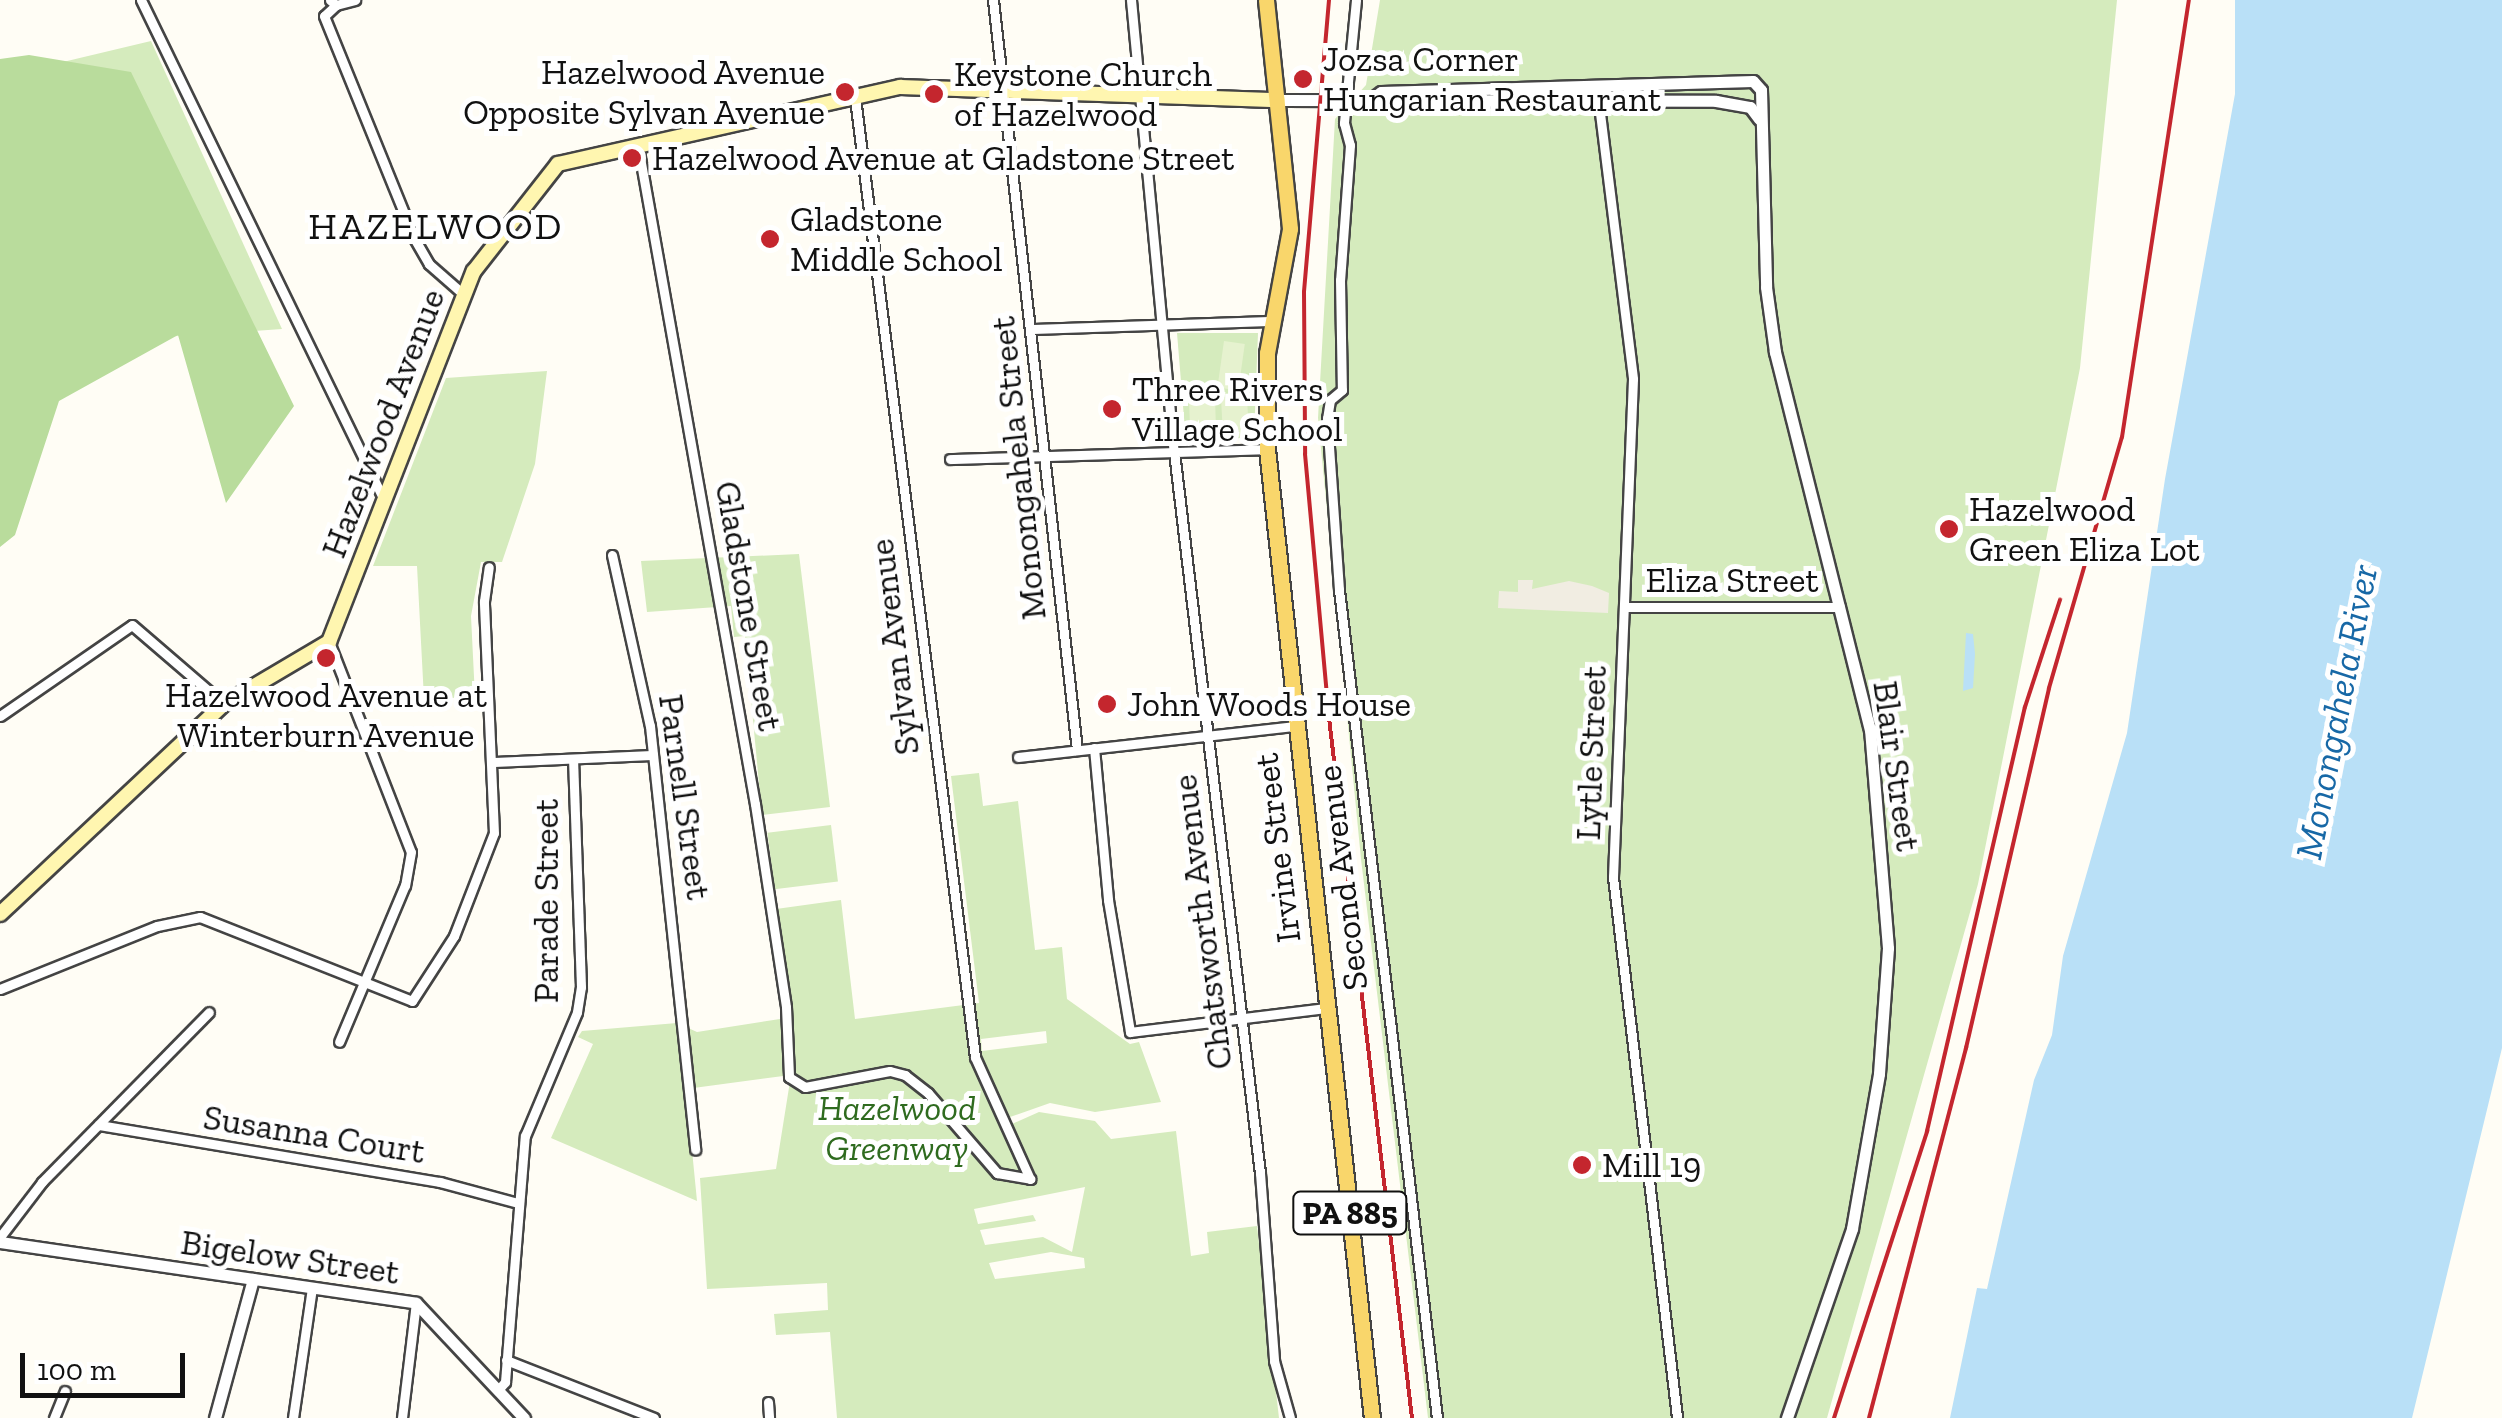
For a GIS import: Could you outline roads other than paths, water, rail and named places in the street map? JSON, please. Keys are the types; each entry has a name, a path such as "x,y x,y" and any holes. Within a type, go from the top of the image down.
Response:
{"main road":[{"name":"PA 885","path":"1266,0 1278,100"},
{"name":"Hazelwood Avenue","path":"330,642 474,270 558,164 900,87 1278,100"},
{"name":"Irvine Street","path":"1278,100 1290,212 1272,321 1267,449 1293,726 1372,1418"},
{"path":"0,914 224,704 330,642"}],"street":[{"path":"141,0 385,502"},
{"path":"355,0 333,3 324,16 414,238 429,264 463,294"},
{"name":"Monongahela Street","path":"993,0 1078,750"},
{"name":"Chatsworth Avenue","path":"1131,0 1174,452 1242,1020 1274,1361 1290,1418"},
{"name":"Second Avenue","path":"1356,0 1347,98 1342,390 1330,400 1326,418 1341,608 1437,1418"},
{"name":"Hazelwood Avenue","path":"1598,94 1749,82"},
{"name":"Blair Street","path":"1749,82 1761,90 1766,287 1775,352 1876,763 1887,998 1852,1230 1787,1418"},
{"name":"Hazelwood Avenue","path":"1278,100 1374,98 1381,92 1598,94 1750,107 1759,118"},
{"name":"Lytle Street","path":"1598,94 1634,378 1613,877 1676,1418"},
{"name":"Sylvan Avenue","path":"788,1077 805,1087 890,1072 905,1076 928,1093 997,1173 1030,1179 974,1056 855,98"},
{"name":"Gladstone Street","path":"638,146 755,804 786,1006 788,1077"},
{"path":"1030,329 1272,321"},
{"path":"950,459 1043,460 1267,449"},
{"name":"Parnell Street","path":"612,555 653,755 689,1049 694,1150"},
{"path":"0,989 157,926 200,916 364,985 412,1001 454,936 494,833 494,762 484,601 489,566"},
{"name":"Eliza Street","path":"1624,607 1840,607"},
{"path":"0,716 132,625 224,704"},
{"path":"330,642 411,852 406,885 340,1042"},
{"path":"1018,757 1293,726"},
{"path":"1094,748 1108,900 1130,1032 1326,1008"},
{"path":"494,762 653,755"},
{"name":"Parade Street","path":"498,1390 506,1360 525,1136 577,1012 581,987 573,760"},
{"path":"0,1240 99,1125 209,1012"},
{"name":"Susanna Court","path":"99,1125 456,1185 518,1203"},
{"name":"Bigelow Street","path":"0,1240 416,1304 524,1418"},
{"path":"215,1418 253,1279"},
{"path":"293,1418 312,1288"},
{"path":"402,1418 416,1304"},
{"path":"506,1360 654,1418"},
{"path":"54,1418 65,1391"},
{"path":"768,1402 768,1418"}],"water":[{"name":"Monongahela River","path":"2235,0 2502,0 2502,1048 2412,1418 1950,1418 1977,1288 1987,1289 2034,1080 2052,1035 2063,956 2127,733 2165,479 2235,94"},
{"path":"1966,633 1973,634 1975,654 1973,688 1963,691"}],"railway":[{"path":"1329,0 1304,292 1305,454 1329,718 1412,1418"},
{"path":"1869,1418 1966,1048 2049,688 2122,437 2189,0"},
{"path":"1834,1418 1927,1131 2025,707 2060,600"}],"place":[{"name":"Jozsa Corner Hungarian Restaurant","path":"1303,79"},
{"name":"Hazelwood Avenue Opposite Sylvan Avenue","path":"845,92"},
{"name":"Keystone Church of Hazelwood","path":"934,94"},
{"name":"Hazelwood Avenue at Gladstone Street","path":"632,158"},
{"name":"Gladstone Middle School","path":"770,239"},
{"name":"Three Rivers Village School","path":"1112,409"},
{"name":"Hazelwood Green Eliza Lot","path":"1949,529"},
{"name":"Hazelwood Avenue at Winterburn Avenue","path":"326,658"},
{"name":"John Woods House","path":"1107,704"},
{"name":"Mill 19","path":"1582,1165"}],"district":[{"name":"HAZELWOOD","path":"436,227"}],"park label":[{"name":"Hazelwood Greenway","path":"897,1128"}]}
